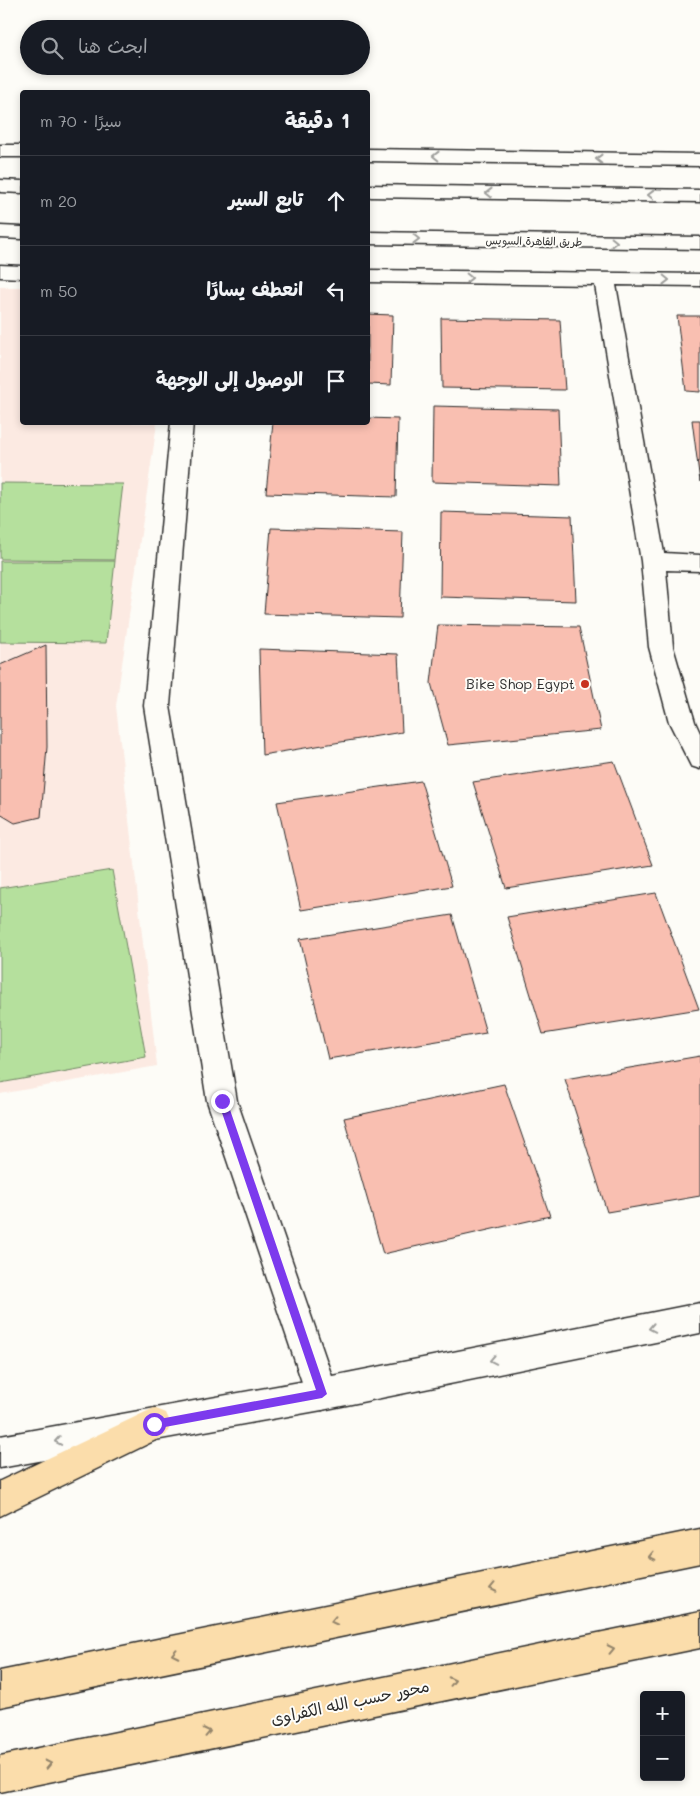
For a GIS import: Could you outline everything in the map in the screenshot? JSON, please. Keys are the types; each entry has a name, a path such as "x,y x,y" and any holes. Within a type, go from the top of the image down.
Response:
{"main road":[{"path":"0,1499 154,1424"},
{"path":"0,1689 700,1546"},
{"name":"محور حسب الله الكفراوى","path":"0,1774 700,1630"}],"street":[{"path":"0,150 20,151"},
{"path":"370,156 700,160"},
{"path":"0,186 20,187"},
{"path":"370,191 700,196"},
{"path":"0,232 20,233"},
{"name":"طريق القاهرة السويس","path":"370,238 700,244"},
{"path":"0,271 20,272"},
{"path":"370,276 700,280"},
{"path":"604,279 653,562 661,647 682,722 700,759"},
{"path":"182,425 157,706 222,1101 322,1394"},
{"path":"653,562 700,563"},
{"path":"0,1452 322,1394 700,1318"}],"shaded area":[{"path":"0,287 20,287 20,425 157,425 116,706 157,1066 0,1094"}],"green space":[{"path":"0,483 123,484 114,560 0,559"},
{"path":"0,561 115,561 106,643 0,642"},
{"path":"112,870 146,1057 0,1083 0,888"}],"building":[{"path":"370,314 393,315 391,385 370,384"},
{"path":"677,316 700,316 700,392 686,391"},
{"path":"441,318 560,320 565,390 442,388"},
{"path":"433,406 558,409 561,486 432,482"},
{"path":"370,418 398,419 396,497 266,493 273,425 370,425"},
{"path":"692,420 700,420 700,482"},
{"path":"441,512 572,516 576,601 440,597"},
{"path":"271,528 403,532 400,618 264,614"},
{"path":"438,625 579,627 601,730 448,745 431,683"},
{"path":"46,645 47,747 41,817 15,823 0,814 0,665"},
{"path":"259,649 398,654 402,732 262,755"},
{"path":"614,761 653,865 506,888 473,782"},
{"path":"421,781 452,886 301,910 277,802"},
{"path":"656,893 699,1009 543,1034 507,917"},
{"path":"452,915 486,1033 328,1059 300,939"},
{"path":"700,1056 700,1196 607,1212 565,1079"},
{"path":"504,1084 550,1216 383,1254 344,1118"}],"place":[{"name":"Bike Shop Egypt","path":"585,684"}],"route":[{"path":"154,1424 322,1394 222,1101"}]}
